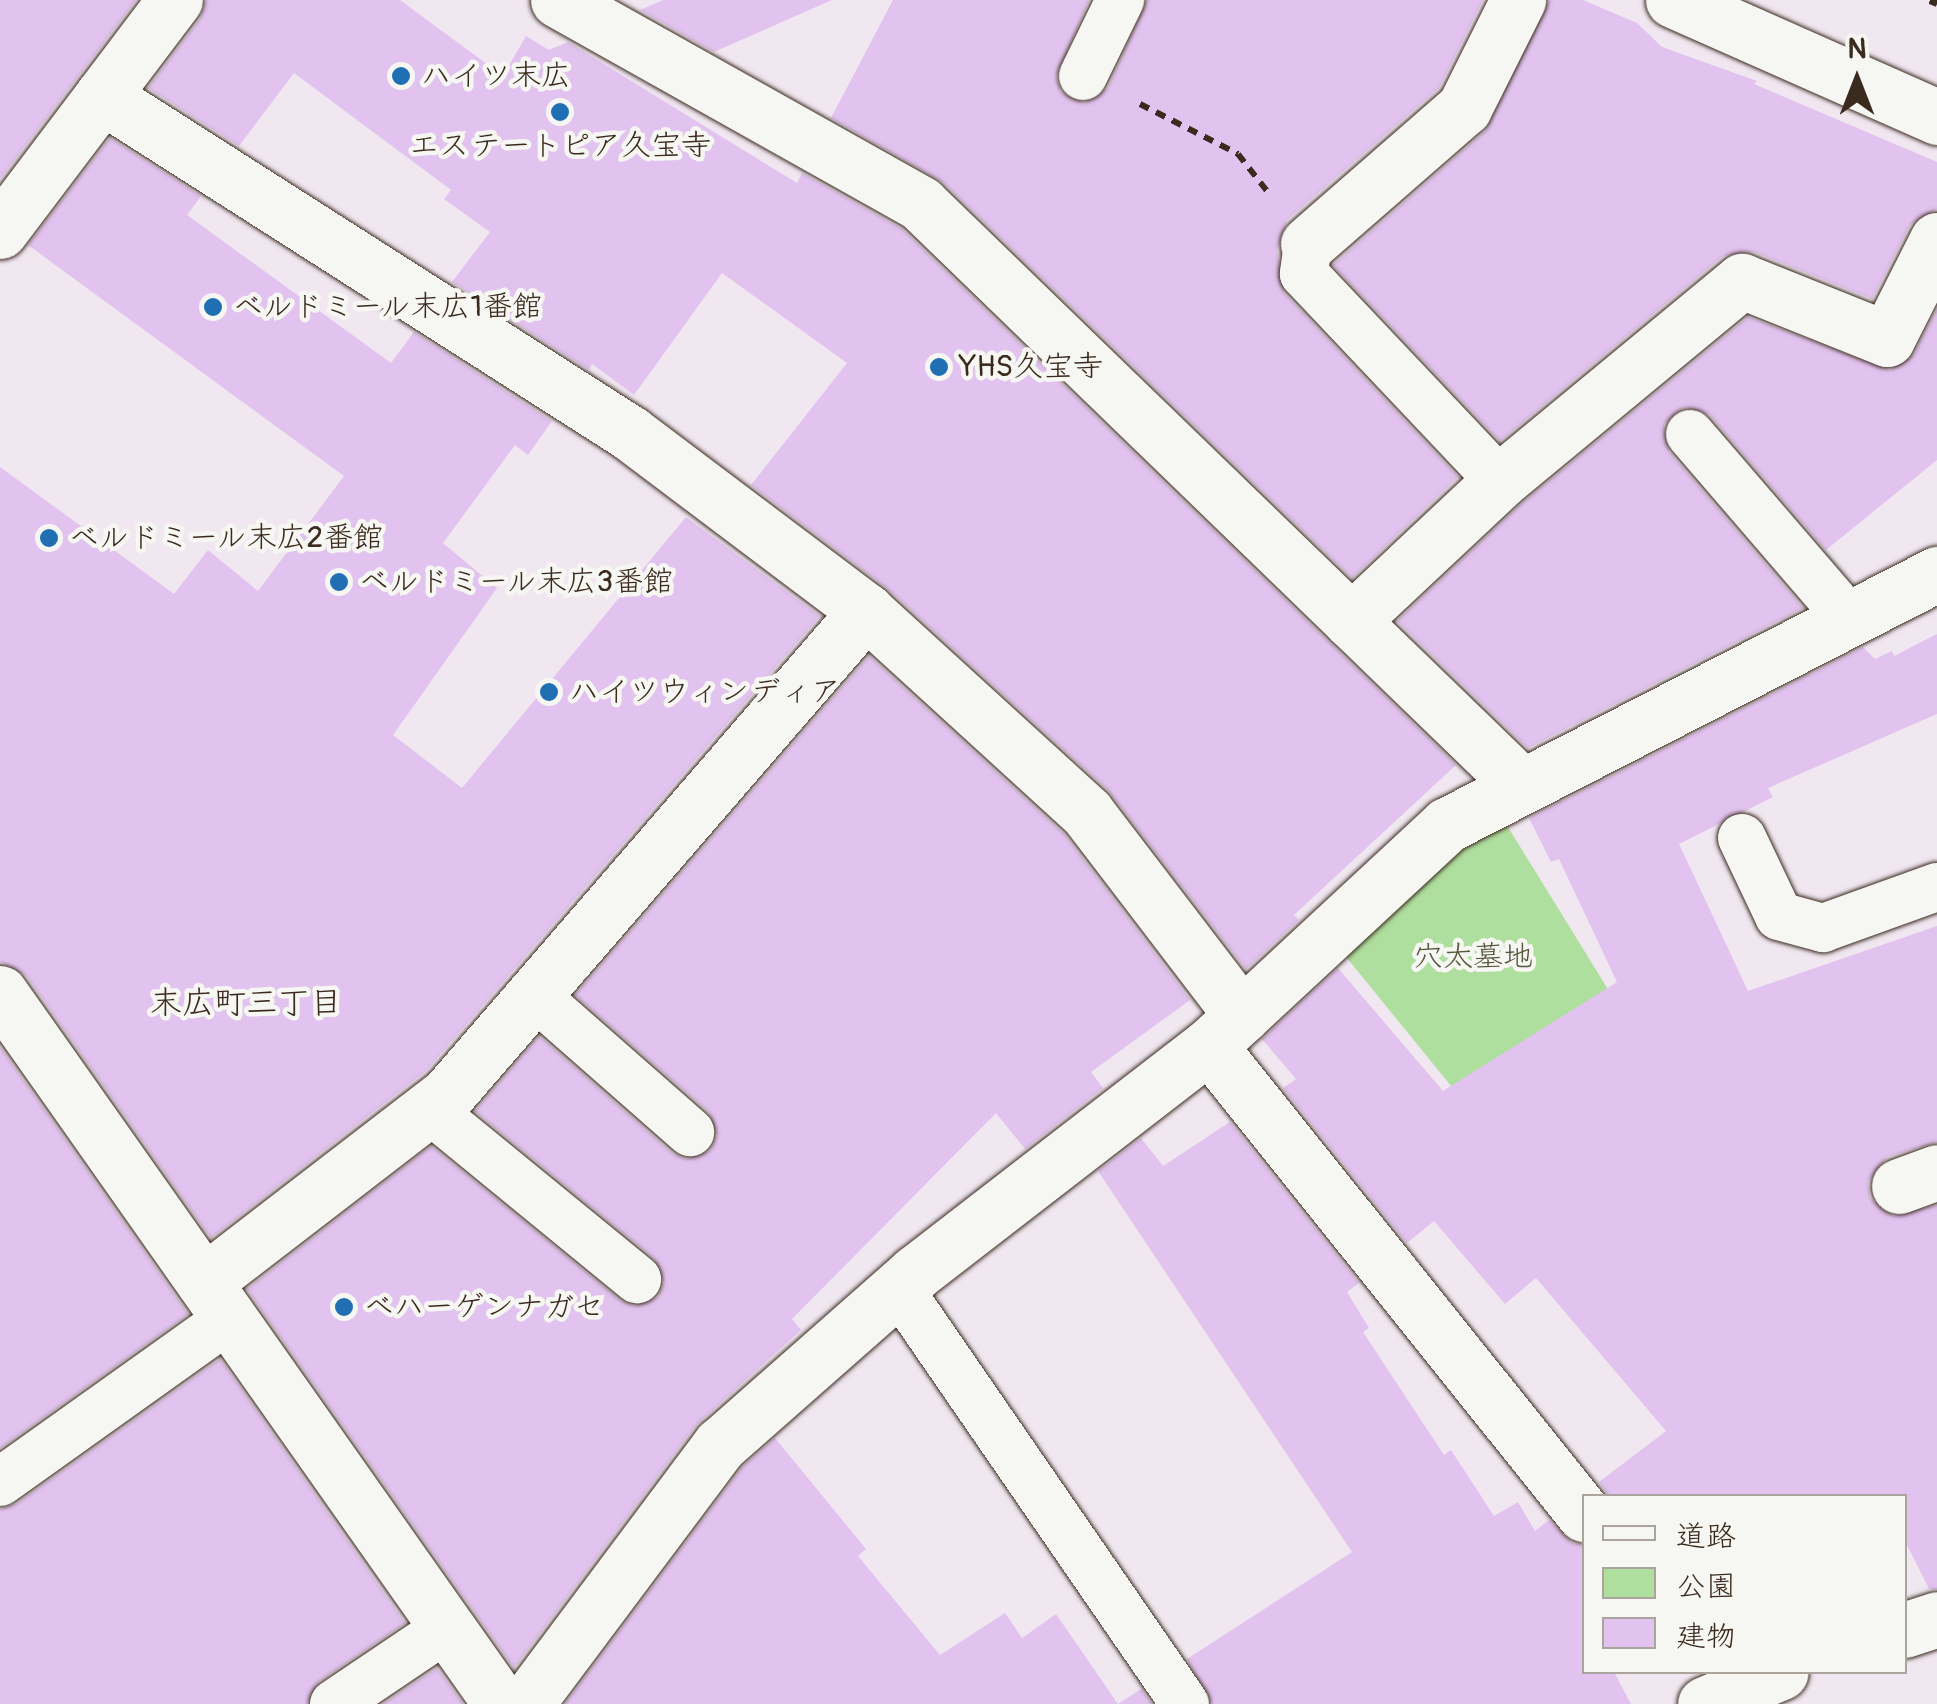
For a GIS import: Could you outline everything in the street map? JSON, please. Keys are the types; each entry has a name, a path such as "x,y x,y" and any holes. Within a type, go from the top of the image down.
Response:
{"street":[{"path":"0,231 175,0"},
{"path":"558,0 922,204 1522,786"},
{"path":"1308,244 1464,108 1518,0"},
{"path":"1673,0 1937,117"},
{"path":"102,96 630,432 866,611 1087,813 1226,1031 1582,1511"},
{"path":"1351,622 1500,481 1742,281 1888,339 1937,240"},
{"path":"526,1704 720,1445 899,1288 1226,1031 1447,825 1937,574"},
{"path":"217,1300 429,1109 534,995 866,611"},
{"path":"0,993 501,1704"},
{"path":"1907,1629 1937,1619"},
{"path":"1720,1692 1775,1674"}],"lane":[{"path":"1083,76 1120,0"},
{"path":"1308,244 1304,274 1500,481"},
{"path":"1690,434 1849,619"},
{"path":"1742,838 1779,916 1823,928 1937,887"},
{"path":"534,995 690,1132"},
{"path":"429,1109 637,1280"},
{"path":"899,1288 1185,1704"},
{"path":"0,1482 217,1300"},
{"path":"334,1704 448,1627"}],"path":[{"path":"1083,76 1238,154 1308,244"}],"green space":[{"name":"穴太墓地","path":"1503,819 1675,1098 1543,1199 1338,947 1424,868"}],"building":[{"path":"0,0 136,0 0,179"},
{"path":"206,0 400,0 503,76 526,36 549,50 568,42 797,183 802,173 902,229 1456,765 1294,915 1299,920 1246,969 1108,790 887,588 751,485 847,363 722,273 634,395 592,364 589,370 452,282 490,232 444,199 451,190 294,73 239,146 148,88 200,19"},
{"path":"663,0 832,0 714,52 640,10"},
{"path":"893,0 1089,0 1056,77 1061,92 1084,103 1108,88 1147,0 1483,0 1439,88 1287,220 1277,249 1284,293 1458,477 1352,578 943,182 831,118"},
{"path":"1549,0 1583,0 1637,23 1662,47 1757,81 1754,84 1937,162 1937,209 1910,225 1872,299 1754,252 1723,256 1500,441 1333,265 1485,131"},
{"path":"110,138 201,196 187,215 391,363 414,332 552,421 528,455 515,445 443,543 497,588 393,735 462,788 686,517 820,616 426,1071 211,1238 26,975 0,962 0,467 174,594 208,550 258,591 344,476 28,245"},
{"path":"1937,309 1937,460 1826,550 1710,415 1684,407 1664,424 1669,452 1803,608 1528,748 1397,621 1521,504 1748,317 1890,370 1914,354"},
{"path":"1937,634 1937,714 1768,788 1773,797 1679,844 1748,991 1937,926 1937,1142 1887,1157 1868,1182 1870,1198 1893,1216 1937,1205 1937,1589 1929,1589 1907,1545 1907,1494 1608,1494 1599,1482 1666,1431 1536,1278 1505,1304 1434,1221 1407,1243 1283,1088 1296,1079 1262,1039 1338,968 1443,1091 1617,982 1559,859 1551,862 1529,818 1863,647 1875,659 1892,651 1894,656"},
{"path":"869,656 1064,834 1190,1000 1091,1072 1103,1088 1025,1149 996,1113 792,1319 801,1330 695,1426 514,1668 247,1289 431,1146 620,1300 634,1306 658,1297 664,1282 654,1258 475,1111 539,1036 672,1153 686,1159 710,1151 717,1136 709,1112 575,995"},
{"path":"0,1047 188,1314 0,1448"},
{"path":"1230,1122 1359,1283 1347,1292 1369,1328 1363,1332 1444,1455 1451,1450 1494,1516 1518,1502 1535,1531 1549,1520 1572,1543 1582,1545 1582,1674 1615,1674 1631,1704 1212,1704 1187,1659 1352,1552 1098,1171 1141,1138 1163,1166"},
{"path":"220,1359 405,1623 319,1681 307,1704 0,1704 0,1509 16,1504"},
{"path":"775,1438 866,1549 858,1556 940,1655 1005,1613 1022,1638 1056,1614 1118,1704 565,1704 743,1466"},
{"path":"437,1668 463,1704 383,1704"},
{"path":"1141,1689 1152,1704 1118,1704"}],"railway":[{"path":"1930,0 1937,3"}],"place":[{"name":"ハイツ末広","path":"401,76"},
{"name":"エステートピア久宝寺","path":"560,112"},
{"name":"ベルドミール末広1番館","path":"213,307"},
{"name":"YHS久宝寺","path":"939,367"},
{"name":"ベルドミール末広2番館","path":"49,538"},
{"name":"ベルドミール末広3番館","path":"339,582"},
{"name":"ハイツウィンディア","path":"549,692"},
{"name":"べハーゲンナガセ","path":"344,1307"}],"district":[{"name":"末広町三丁目","path":"246,1003"}]}
